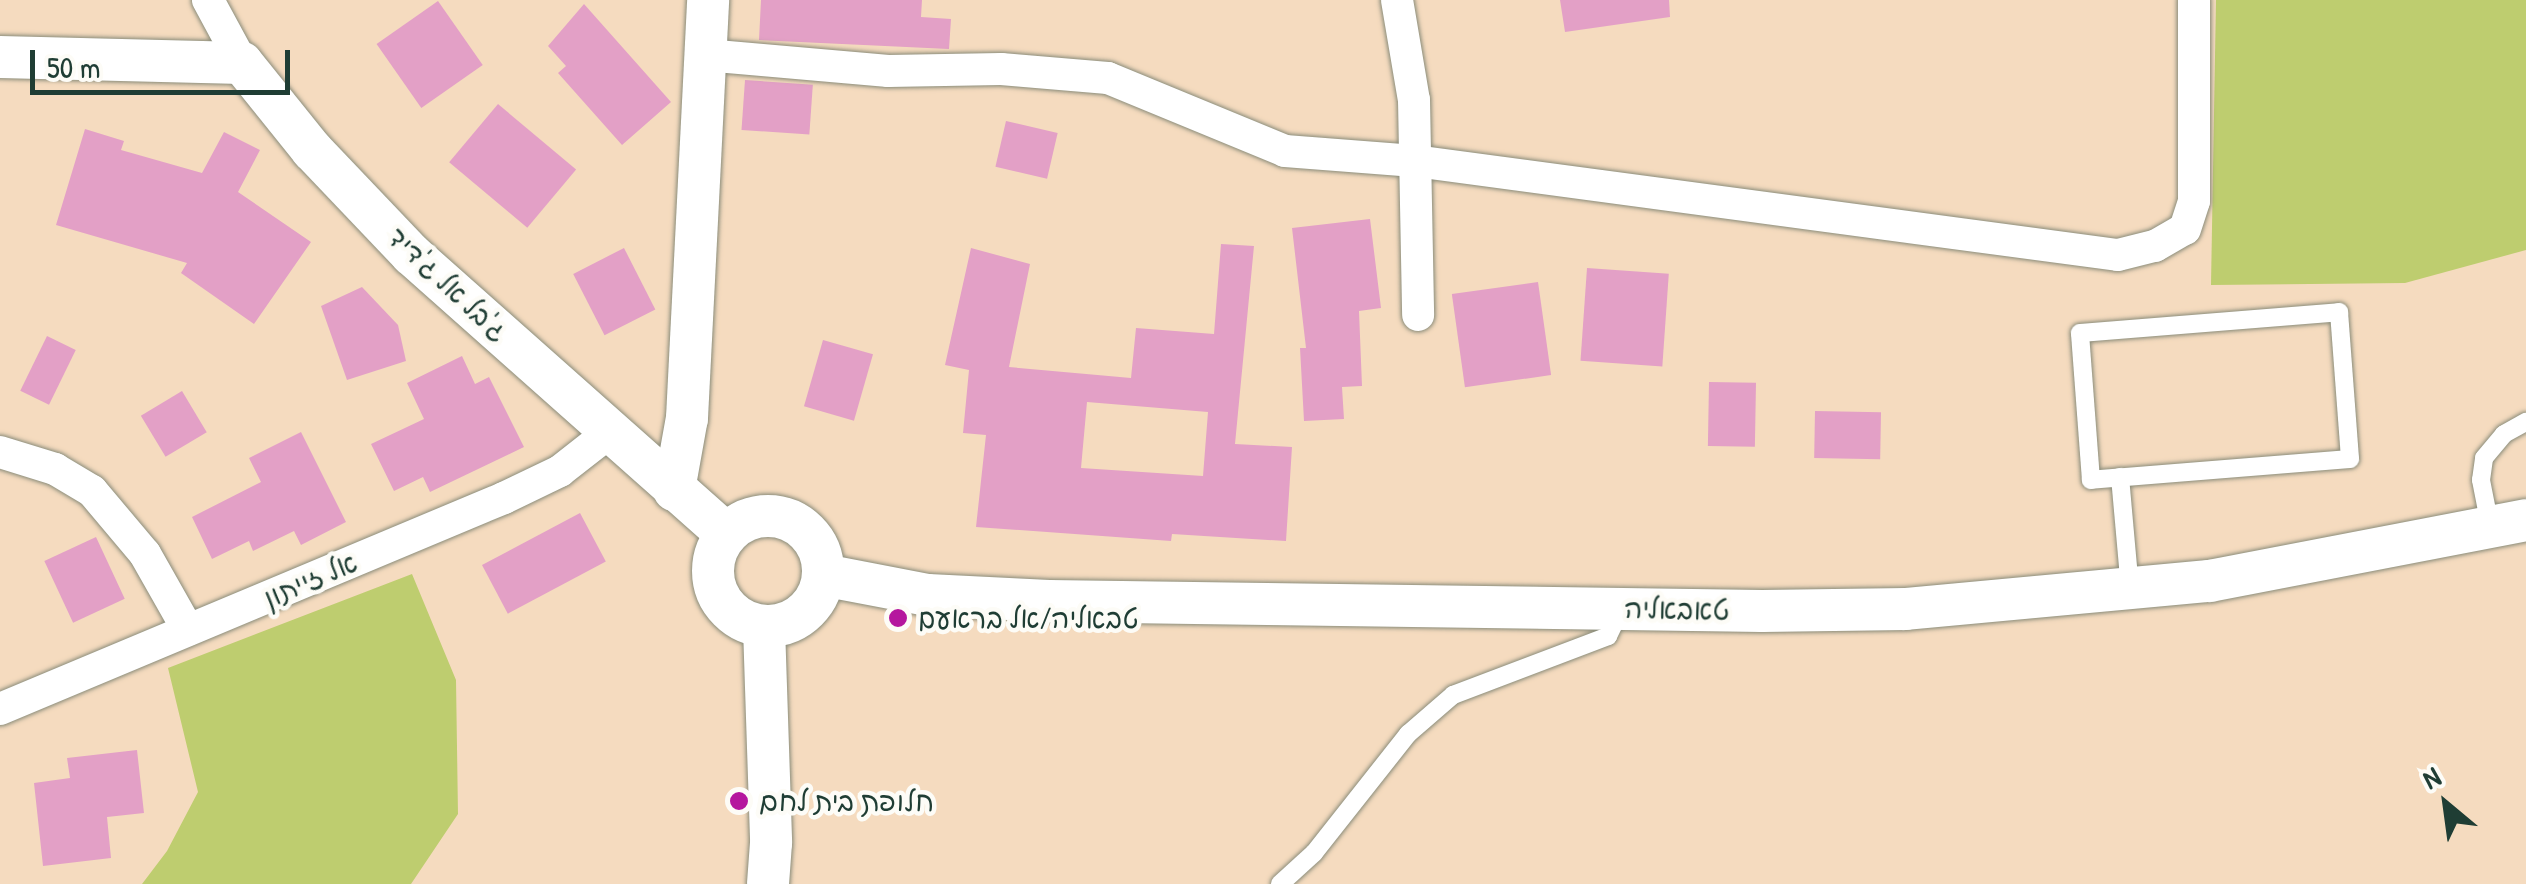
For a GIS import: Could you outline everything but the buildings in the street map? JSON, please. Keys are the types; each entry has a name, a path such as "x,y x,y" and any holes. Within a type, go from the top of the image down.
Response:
{"street":[{"name":"ג'בל אל ג'דיד","path":"208,0 242,63 312,150 411,254 726,534"},
{"path":"1397,0 1414,100 1418,315"},
{"path":"674,490 687,418 701,20 888,72 1001,69 1108,78 1285,151 1415,161 2118,255 2155,246 2185,229 2194,201 2194,0"},
{"path":"0,57 242,63"},
{"name":"אל זייתון","path":"0,709 518,491 586,455 610,432"},
{"path":"0,452 55,469 92,491 145,554 188,630"},
{"path":"756,517 789,520 815,542 823,574 810,606 797,618 764,627 746,622 720,600 712,566 726,534 756,517"},
{"name":"טאבאליה","path":"823,574 928,595 1049,601 1906,609 2210,581 2508,523"},
{"path":"764,627 771,842 768,884"}],"lane":[{"path":"2340,312 2350,459 2120,477 2091,480 2080,333 2340,312"},
{"path":"2508,523 2481,480 2484,458 2504,434 2526,422"},
{"path":"2120,477 2130,590"},
{"path":"1280,884 1314,853 1408,734 1454,695 1608,636 1622,608"}],"green space":[{"path":"2216,0 2526,0 2526,250 2405,283 2211,285"},
{"path":"412,574 456,680 458,814 411,884 142,884 167,851 198,792 168,668"}],"place":[{"name":"טבאליה/אל בראעם","path":"898,618"},
{"name":"חלופת בית לחם","path":"739,801"}]}
